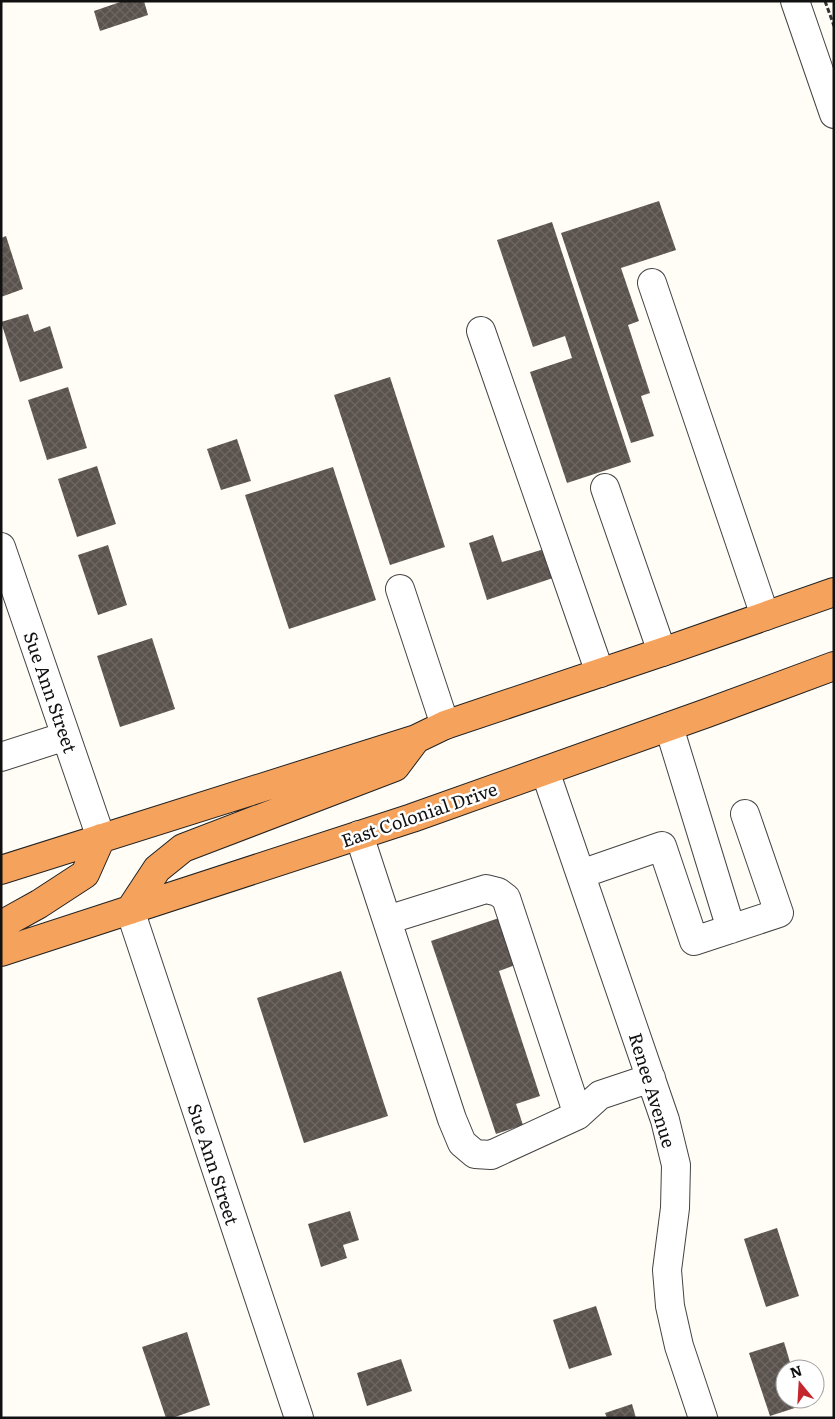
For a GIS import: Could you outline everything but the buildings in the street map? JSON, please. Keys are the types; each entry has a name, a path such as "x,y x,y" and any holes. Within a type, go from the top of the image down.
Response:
{"highway":[{"path":"1,870 416,739 445,725 834,592"},
{"path":"706,713 834,646"},
{"name":"East Colonial Drive","path":"1,952 360,835 545,771 834,666"},
{"path":"130,910 157,869 184,848 395,767 416,739"},
{"path":"1,925 39,904 85,874 101,838"}],"street":[{"path":"795,1 834,114"},
{"path":"652,282 765,616"},
{"path":"481,331 600,673"},
{"path":"605,488 662,652"},
{"name":"Sue Ann Street","path":"1,547 101,838"},
{"path":"400,589 445,725"},
{"path":"668,727 731,929"},
{"path":"1,757 66,736"},
{"name":"Renee Avenue","path":"545,771 665,1120 676,1165 675,1208 667,1270 670,1306 679,1346 703,1418"},
{"path":"581,874 662,846 694,941 778,913 745,814"},
{"path":"360,835 448,1109 462,1143 475,1154 492,1155 578,1116 600,1095 651,1078"},
{"path":"387,920 486,889 498,892 506,898 578,1116"},
{"name":"Sue Ann Street","path":"130,910 299,1418"}],"path":[{"path":"825,1 834,26"}]}
